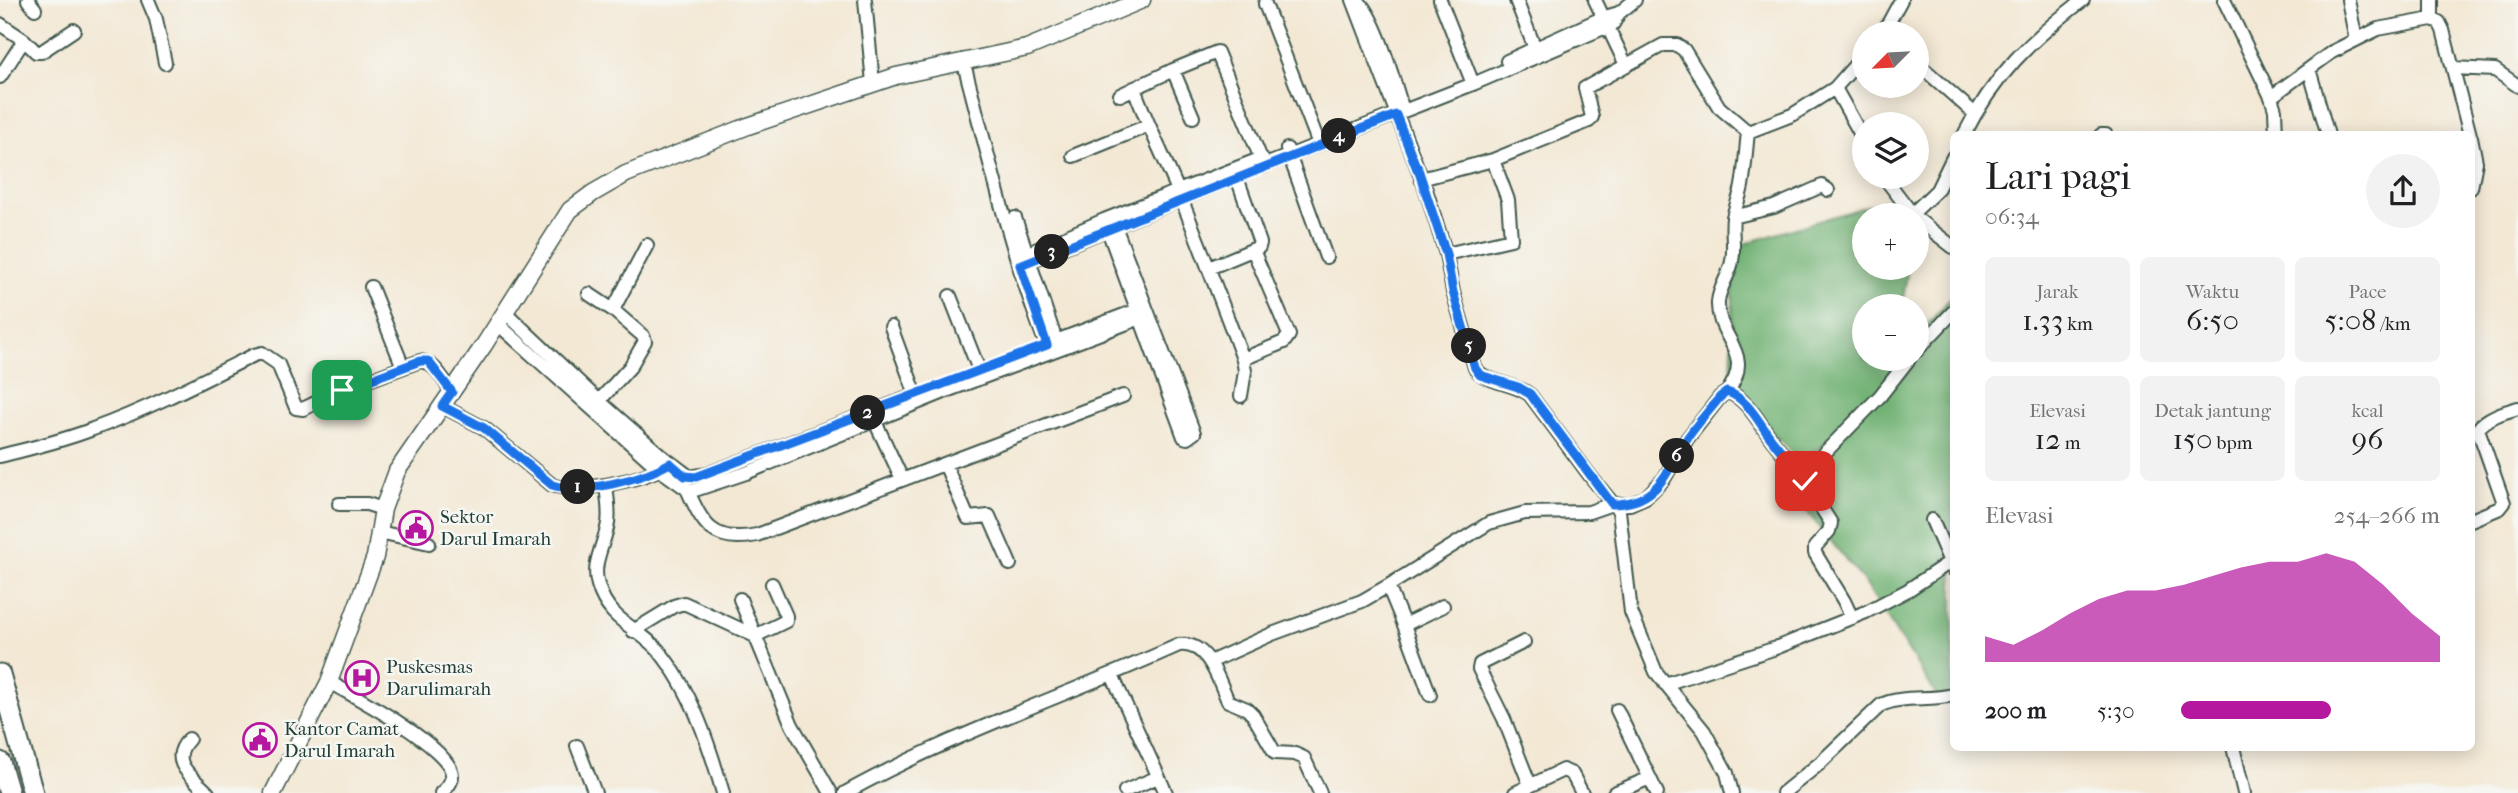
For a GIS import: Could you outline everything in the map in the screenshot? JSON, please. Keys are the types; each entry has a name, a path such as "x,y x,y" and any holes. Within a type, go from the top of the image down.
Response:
{"highway":[{"path":"0,674 33,793"},
{"path":"0,762 9,793"}],"main road":[{"path":"273,793 330,682 375,558 383,509 397,471 501,318 569,210 626,174 697,145 873,83 1027,48 1142,0"}],"street":[{"path":"148,0 156,19 165,63"},
{"path":"865,0 873,83"},
{"path":"1355,0 1398,110 1446,254 1453,292 1475,368 1480,375 1518,387 1530,394 1620,514 1631,612 1656,672 1704,731 1727,773 1732,793"},
{"path":"1440,0 1472,81"},
{"path":"1516,0 1537,52"},
{"path":"1595,0 1610,20"},
{"path":"1604,0 1615,41 1626,65"},
{"path":"1023,260 1236,172 1472,81 1610,20 1635,0"},
{"path":"1890,21 1901,0"},
{"path":"1966,131 2009,66 2037,36 2083,0"},
{"path":"2224,0 2271,97 2275,110 2276,131"},
{"path":"2348,0 2356,40"},
{"path":"2432,0 2432,19"},
{"path":"1265,4 1317,141"},
{"path":"2271,97 2332,52 2378,29 2432,19 2439,22 2443,30 2470,131"},
{"path":"0,24 24,40 36,52 41,52 74,30"},
{"path":"0,77 24,40"},
{"path":"1419,172 1493,159 1589,121 1592,111 1585,88 1663,45 1677,45 1691,59 1719,107 1748,132"},
{"path":"1120,95 1217,52 1263,162"},
{"path":"967,60 998,180 1053,347"},
{"path":"2453,68 2495,70 2518,86"},
{"path":"1748,132 1792,115 1835,88 1852,69"},
{"path":"2309,69 2327,131"},
{"path":"1172,70 1194,117"},
{"path":"1929,73 1975,114"},
{"path":"1134,88 1147,125 1180,195 1243,359 1245,370 1241,396"},
{"path":"1835,88 1852,118"},
{"path":"1073,156 1147,125"},
{"path":"1210,662 1307,620 1362,601 1489,523 1525,513 1589,512 1612,504 1630,504 1646,497 1664,479 1687,439 1736,380 1740,364 1720,316 1718,303 1720,290 1732,265 1733,217 1741,187 1748,132"},
{"path":"1288,153 1326,257"},
{"path":"1446,254 1511,239 1508,200 1493,159"},
{"path":"1926,203 1937,190 1950,163"},
{"path":"1209,268 1259,247 1260,243 1236,172"},
{"path":"1733,217 1774,207 1822,186 1828,190"},
{"path":"1110,224 1143,312 1194,433 1187,438 1184,437 1143,312"},
{"path":"1929,228 1950,245"},
{"path":"613,310 647,245"},
{"path":"1243,359 1284,342 1289,335 1253,250"},
{"path":"371,287 402,368"},
{"path":"589,294 613,310 643,336 645,341 630,367 599,401"},
{"path":"950,296 979,370"},
{"path":"501,318 665,466 685,476 696,477 872,416 1143,312"},
{"path":"1929,337 1950,315"},
{"path":"501,318 599,401 687,489 701,519 709,529 727,537 741,538 779,528 1123,396"},
{"path":"891,327 916,395"},
{"path":"687,489 695,490 746,473 916,395 979,370 1053,347"},
{"path":"0,456 44,446 94,429 262,353 278,365 296,408 303,409 342,390 420,361 428,361 452,392"},
{"path":"1804,474 1880,396 1900,371"},
{"path":"1727,392 1736,396 1750,409 1773,442 1804,474 1806,484 1831,523 1829,531 1815,547 1815,554 1852,618"},
{"path":"442,406 484,428 552,485 562,488 606,485 665,466"},
{"path":"2475,518 2500,508 2504,503 2475,430 2504,412 2518,408"},
{"path":"872,416 902,479"},
{"path":"945,464 968,518 989,516 1010,564"},
{"path":"606,485 609,521 596,569 598,585 605,601 620,621 648,640 661,654 693,706 723,793"},
{"path":"339,504 367,503 383,509"},
{"path":"1932,520 1950,561"},
{"path":"379,532 429,542"},
{"path":"1665,684 1773,649 1852,618 1876,608 1950,567"},
{"path":"755,636 786,621 772,584"},
{"path":"1388,586 1430,695"},
{"path":"740,600 792,725 831,793"},
{"path":"633,631 674,606 684,603 755,636"},
{"path":"1404,625 1443,606"},
{"path":"1524,642 1480,664 1479,669 1504,719 1530,785"},
{"path":"845,793 892,766 949,740 1112,675 1179,645 1188,644 1198,648 1210,662 1228,701 1254,715 1275,752 1304,758 1320,793"},
{"path":"1112,675 1166,793"},
{"path":"330,682 380,710 424,740 442,757 453,774 451,782 441,793"},
{"path":"1783,793 1819,764 1881,705 1892,701 1939,699 1950,696"},
{"path":"1617,710 1657,793"},
{"path":"189,740 182,746 179,755 181,762 208,793"},
{"path":"577,746 595,793"},
{"path":"2235,751 2244,793"},
{"path":"1516,793 1563,770 1568,771 1582,793"},
{"path":"1125,791 1158,777"},
{"path":"1614,793 1650,778"}],"green space":[{"path":"1852,211 1852,280 1906,280 1904,294 1852,294 1852,371 1929,371 1929,323 1950,298 1950,697 1939,699 1865,583 1788,488 1833,435 1802,462 1731,392 1734,247"}],"place":[{"name":"Sektor Darul Imarah","path":"416,528"},
{"name":"Puskesmas Darulimarah","path":"362,678"},
{"name":"Kantor Camat Darul Imarah","path":"260,740"}],"route":[{"path":"342,390 420,361 428,361 452,392 442,406 484,428 552,485 562,488 606,485 670,463 685,476 696,477 1047,345 1020,265 1237,176 1396,115 1417,169 1417,166 1446,254 1453,292 1475,368 1480,375 1518,387 1530,394 1612,504 1630,504 1646,497 1664,479 1687,439 1727,392 1731,392 1750,409 1773,442 1804,474 1805,481"}]}
